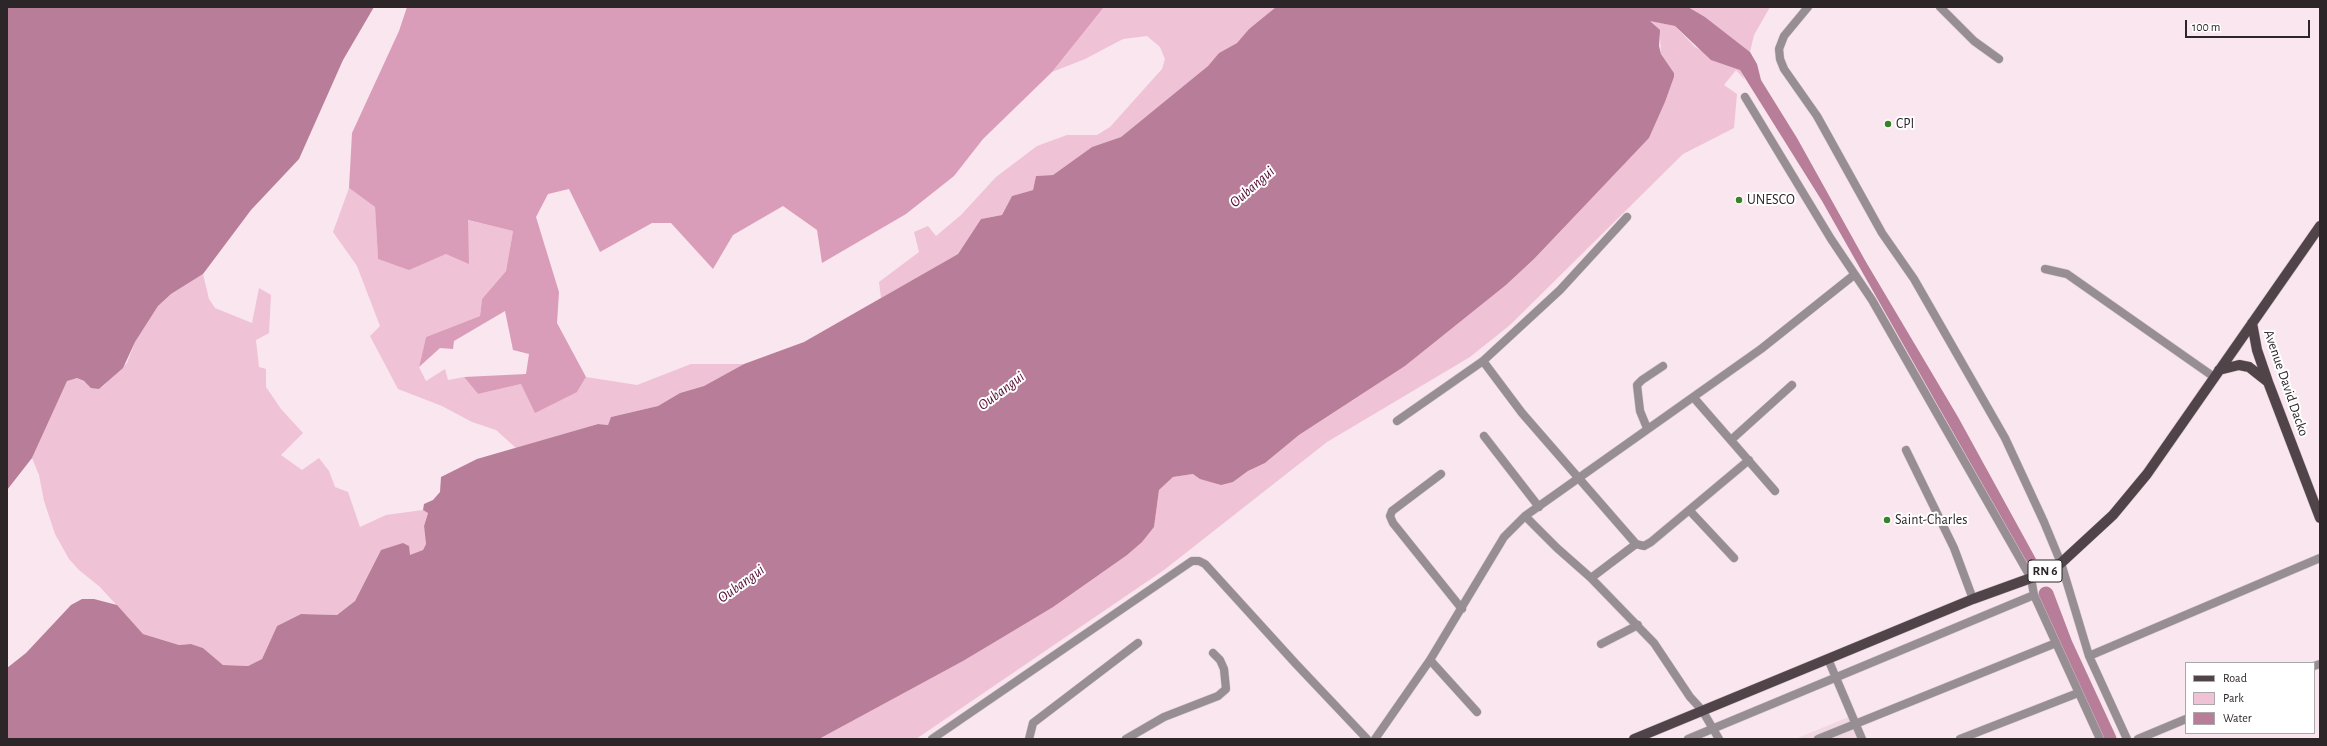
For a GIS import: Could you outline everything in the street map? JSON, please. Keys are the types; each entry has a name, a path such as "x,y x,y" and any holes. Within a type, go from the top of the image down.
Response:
{"main road":[{"name":"RN 6","path":"1634,739 1973,599 2031,578 2061,563 2113,514 2147,474 2320,226"},
{"name":"Avenue David Dacko","path":"2252,323 2257,350 2268,382 2320,518"},
{"path":"2217,373 2239,364 2249,367 2268,382"}],"street":[{"path":"1808,7 1784,36 1779,49 1780,59 1784,69 1817,116 1882,233 1914,279 2005,438 2044,522 2061,563 2089,656 2127,739"},
{"path":"1940,7 1974,41 1999,59"},
{"path":"1745,97 1854,275 1872,300 2031,578 2034,595 2100,739"},
{"path":"1398,421 1483,361 1560,290 1627,217"},
{"path":"2045,269 2067,274 2217,373"},
{"path":"1375,739 1430,660 1462,609 1494,550 1504,537 1526,516 1579,480 1647,428 1694,398 1761,349 1854,275"},
{"path":"1483,361 1522,413 1636,544 1644,546 1651,542 1690,511 1749,460"},
{"path":"1647,428 1640,411 1637,385 1663,366"},
{"path":"1731,440 1792,385"},
{"path":"1694,398 1775,491"},
{"path":"1484,436 1539,507"},
{"path":"1906,450 1954,548 1973,599"},
{"path":"1441,474 1392,511 1390,516 1393,522 1462,609"},
{"path":"1690,511 1734,558"},
{"path":"1526,516 1557,548 1591,578 1654,643 1690,697 1702,710 1714,728 1719,739"},
{"path":"1591,578 1636,544"},
{"path":"2089,656 2320,558"},
{"path":"932,739 1192,561 1199,561 1205,564 1367,739"},
{"path":"1688,739 2034,595"},
{"path":"1601,644 1638,625"},
{"path":"1029,739 1033,723 1138,643"},
{"path":"1818,739 1856,725 2056,643"},
{"path":"1126,739 1164,717 1218,696 1226,689 1224,669 1220,660 1213,653"},
{"path":"1828,659 1862,739"},
{"path":"1430,660 1477,712"},
{"path":"1960,739 2078,693"},
{"path":"2138,739 2185,719"}],"shaded area":[{"path":"407,7 1104,7 1052,72 983,139 954,176 906,214 822,263 817,230 783,206 733,235 713,269 671,223 652,223 600,252 569,189 548,194 536,217 559,292 557,323 586,377 577,392 535,413 521,384 478,394 464,377 526,374 529,354 513,350 505,311 454,341 453,349 440,348 419,367 426,337 480,316 482,299 506,271 513,231 468,220 469,264 446,254 409,270 378,259 375,207 349,188 352,133 399,31"},
{"path":"1851,716 1860,739 1795,739"}],"green space":[{"path":"1104,7 1276,7 1249,29 1237,43 1219,53 1208,66 1121,137 1092,147 1053,175 1036,176 1033,190 1012,196 1002,215 981,219 958,254 881,298 879,282 919,252 914,232 928,226 936,236 961,215 996,177 1037,146 1067,135 1097,135 1110,127 1162,69 1165,59 1160,47 1147,36 1123,39 1085,59 1052,72"},
{"path":"1688,7 1770,7 1754,35 1750,52 1705,17"},
{"path":"1648,20 1675,26 1695,47 1740,70 1745,80 1736,70 1724,85 1737,94 1734,128 1683,154 1510,325 1470,357 1327,442 1164,570 916,739 819,739 963,661 1072,593 1154,527 1159,490 1173,477 1193,474 1210,481 1233,482 1248,471 1265,463 1299,435 1405,366 1506,285 1534,259 1649,138 1665,102 1674,73 1661,54 1660,37 1654,24"},
{"path":"349,188 375,207 378,259 409,269 446,254 467,220 513,231 506,271 482,299 480,316 426,337 419,367 426,381 445,369 448,380 464,377 478,394 521,384 577,392 586,377 637,385 691,364 744,364 704,386 680,393 658,406 611,417 608,425 598,424 516,448 496,430 472,422 442,406 398,389 370,336 380,326 357,266 333,232"},
{"path":"203,274 209,299 215,308 252,323 259,288 271,295 269,333 256,340 259,367 266,369 266,387 281,409 303,433 281,455 302,470 319,458 329,471 335,487 348,492 360,527 386,515 423,510 428,512 424,526 426,544 423,550 410,556 381,550 355,601 337,615 301,614 277,626 262,659 248,666 223,665 203,648 191,644 179,645 143,634 100,587 79,570 69,559 55,534 44,501 39,475 32,458 67,380 77,378 99,389 103,386 127,363 135,342 158,306 171,294"}],"water":[{"path":"7,7 374,7 343,60 299,159 251,210 203,274 171,294 158,306 135,342 123,368 99,389 91,388 84,381 77,378 67,381 32,458 7,490"},
{"name":"Oubangui","path":"1276,7 1688,7 1705,17 1750,52 1757,64 1761,80 1797,138 1866,262 1958,417 2036,559 2027,563 1822,201 1740,70 1711,60 1675,26 1650,21 1660,30 1659,46 1661,54 1674,73 1674,77 1649,138 1534,259 1506,285 1405,366 1299,435 1265,463 1248,471 1233,482 1221,485 1200,479 1193,474 1173,477 1159,490 1154,527 1142,542 1127,555 1053,607 963,661 819,739 7,739 7,668 26,653 71,605 82,599 94,599 117,605 143,634 179,645 191,644 203,648 223,665 248,666 262,659 277,626 301,614 337,615 355,601 381,550 403,543 409,546 410,555 423,550 426,544 424,526 428,513 423,510 424,504 433,500 440,492 441,477 477,459 598,424 608,425 611,417 658,406 680,393 704,386 744,364 804,342 958,254 981,219 1002,215 1012,196 1033,190 1036,176 1053,175 1092,147 1121,137 1208,66 1219,53 1237,43 1249,29"}],"waterway":[{"path":"2046,594 2065,644 2109,739"}],"place":[{"name":"CPI","path":"1888,124"},
{"name":"UNESCO","path":"1739,200"},
{"name":"Saint-Charles","path":"1887,520"}]}
